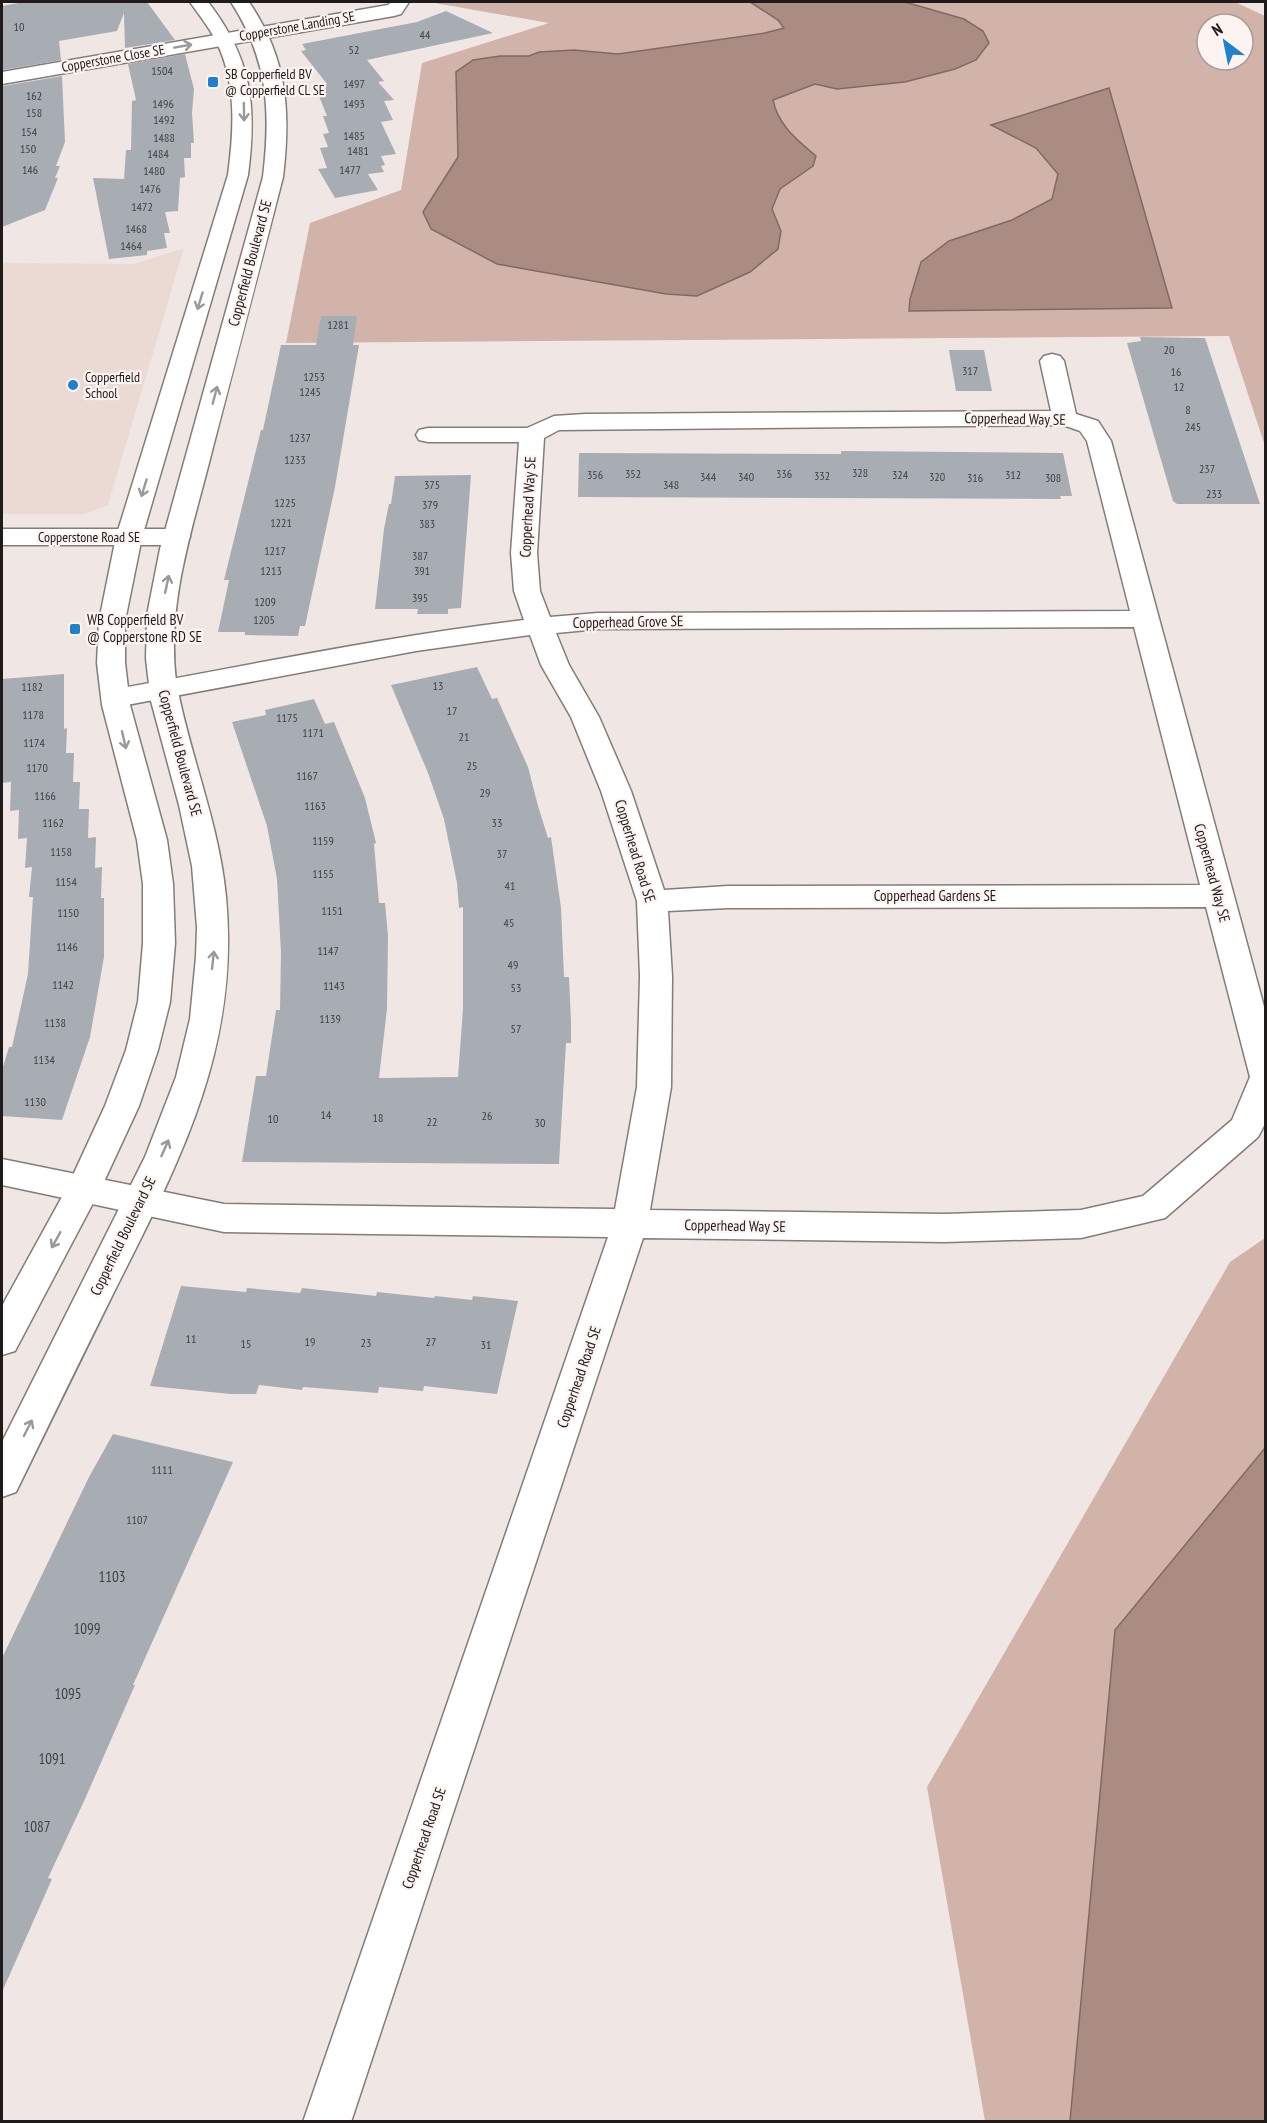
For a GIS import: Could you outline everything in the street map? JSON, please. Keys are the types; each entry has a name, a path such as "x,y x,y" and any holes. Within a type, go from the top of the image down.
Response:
{"street":[{"path":"2,1340 84,1188 122,1106 142,1050 154,1002 159,943 158,884 152,840 126,747 116,698 111,663 112,621 129,537 238,175 243,140 244,108 237,67 221,32 199,2"},
{"name":"Copperstone Landing SE","path":"221,32 251,17 343,2"},
{"name":"Copperstone Landing SE","path":"251,17 394,10 400,2"},
{"name":"Copperfield Boulevard SE","path":"2,1480 141,1201 187,1095 200,1049 214,949 213,902 206,854 162,690 159,636 163,603 177,537 274,165 278,142 276,86 251,17"},
{"name":"Copperstone Close SE","path":"2,63 221,32"},
{"name":"Copperstone Close SE","path":"2,78 221,32"},
{"path":"1052,361 1065,418"},
{"name":"Copperhead Way SE","path":"2,1172 224,1218 945,1228 1081,1224 1153,1208 1246,1128 1266,1078 1099,441 1089,426 1065,418 554,423 532,435 524,553 527,591 541,625"},
{"path":"428,435 532,435"},
{"name":"Copperstone Road SE","path":"2,537 177,537"},
{"name":"Copperhead Grove SE","path":"116,698 393,646 541,625 597,621 1146,620"},
{"name":"Copperhead Road SE","path":"327,2121 630,1225 654,1087 656,975 652,901 616,791 585,717 555,665 541,625"},
{"name":"Copperhead Gardens SE","path":"652,901 728,897 1218,896"}],"shaded area":[{"path":"429,2 1235,2 1265,16 1265,446 1229,336 286,343 310,223 401,190 422,63 549,23"},
{"path":"750,2 905,2 964,19 983,31 989,43 976,60 955,69 905,82 837,89 815,84 773,100 784,124 795,138 816,156 813,166 780,189 772,209 781,231 778,249 750,272 697,296 666,294 497,264 431,229 423,212 458,157 456,72 473,60 500,56 529,56 539,52 574,50 618,54 765,33 784,28 778,20"},
{"path":"1109,88 1172,308 909,311 910,299 921,262 949,241 1012,220 1052,199 1058,174 1036,148 991,125"},
{"name":"Copperfield School","path":"184,248 108,505 85,514 2,514 2,263 134,264"},
{"path":"1265,1238 1265,2121 985,2121 927,1787 1230,1262"},
{"path":"1265,1448 1265,2121 1070,2121 1115,1630"}],"building":[{"path":"24,2 147,2 175,40 125,48 124,13 117,31 59,41 61,60 3,70 2,6"},
{"path":"446,11 493,33 367,60 384,81 378,82 394,100 384,101 393,120 381,122 396,154 381,156 385,165 381,166 384,172 368,174 378,190 335,198 318,169 327,168 320,148 328,147 323,134 329,133 323,116 327,116 315,86 327,84 301,51 306,50 302,44 417,22"},
{"path":"185,54 194,89 192,113 194,143 191,143 191,158 184,158 185,177 180,178 178,211 165,212 170,233 164,233 167,248 147,251 147,255 109,259 93,178 124,179 126,150 131,150 132,101 136,100 128,64"},
{"path":"62,76 65,142 56,166 60,166 55,178 58,178 45,210 2,227 3,86"},
{"path":"321,316 357,316 353,345 359,345 335,487 305,626 300,626 298,636 218,632 229,580 224,580 261,430 263,430 281,345 316,345"},
{"path":"1140,337 1205,338 1260,504 1177,504 1173,501 1127,343 1141,341"},
{"path":"949,350 984,350 992,391 956,391"},
{"path":"841,451 1063,453 1072,496 1060,496 1061,499 578,497 579,453 841,454"},
{"path":"471,475 461,608 448,609 448,614 417,614 418,609 375,609 384,529 395,476"},
{"path":"477,667 492,699 497,698 528,767 548,838 551,837 561,908 564,977 569,977 571,1022 571,1043 566,1043 559,1164 242,1162 256,1076 266,1076 276,1010 280,1010 281,953 277,879 267,826 232,722 266,715 265,710 314,699 325,724 334,722 365,798 376,843 374,844 379,903 385,903 388,936 387,1009 379,1078 458,1077 463,1009 463,907 459,908 457,883 444,819 428,773 391,685"},
{"path":"64,674 66,753 74,753 73,782 80,782 79,809 89,809 88,838 96,837 95,868 102,867 104,957 90,1037 62,1120 2,1116 2,1070 9,1047 12,1047 28,974 33,897 29,897 32,867 25,868 27,838 18,839 19,810 10,811 11,782 2,783 2,679"},
{"path":"181,1286 246,1292 247,1288 300,1293 302,1288 376,1296 377,1292 434,1298 435,1296 472,1300 473,1296 518,1301 497,1394 424,1386 423,1391 379,1387 378,1393 303,1387 302,1390 259,1385 256,1394 231,1394 150,1386"},
{"path":"113,1434 233,1462 48,1878 52,1879 2,1992 2,1658 89,1477"}],"place":[{"name":"SB Copperfield BV @ Copperfield CL SE","path":"213,82"},
{"name":"Copperfield School","path":"73,385"},
{"name":"WB Copperfield BV @ Copperstone RD SE","path":"75,629"}]}
